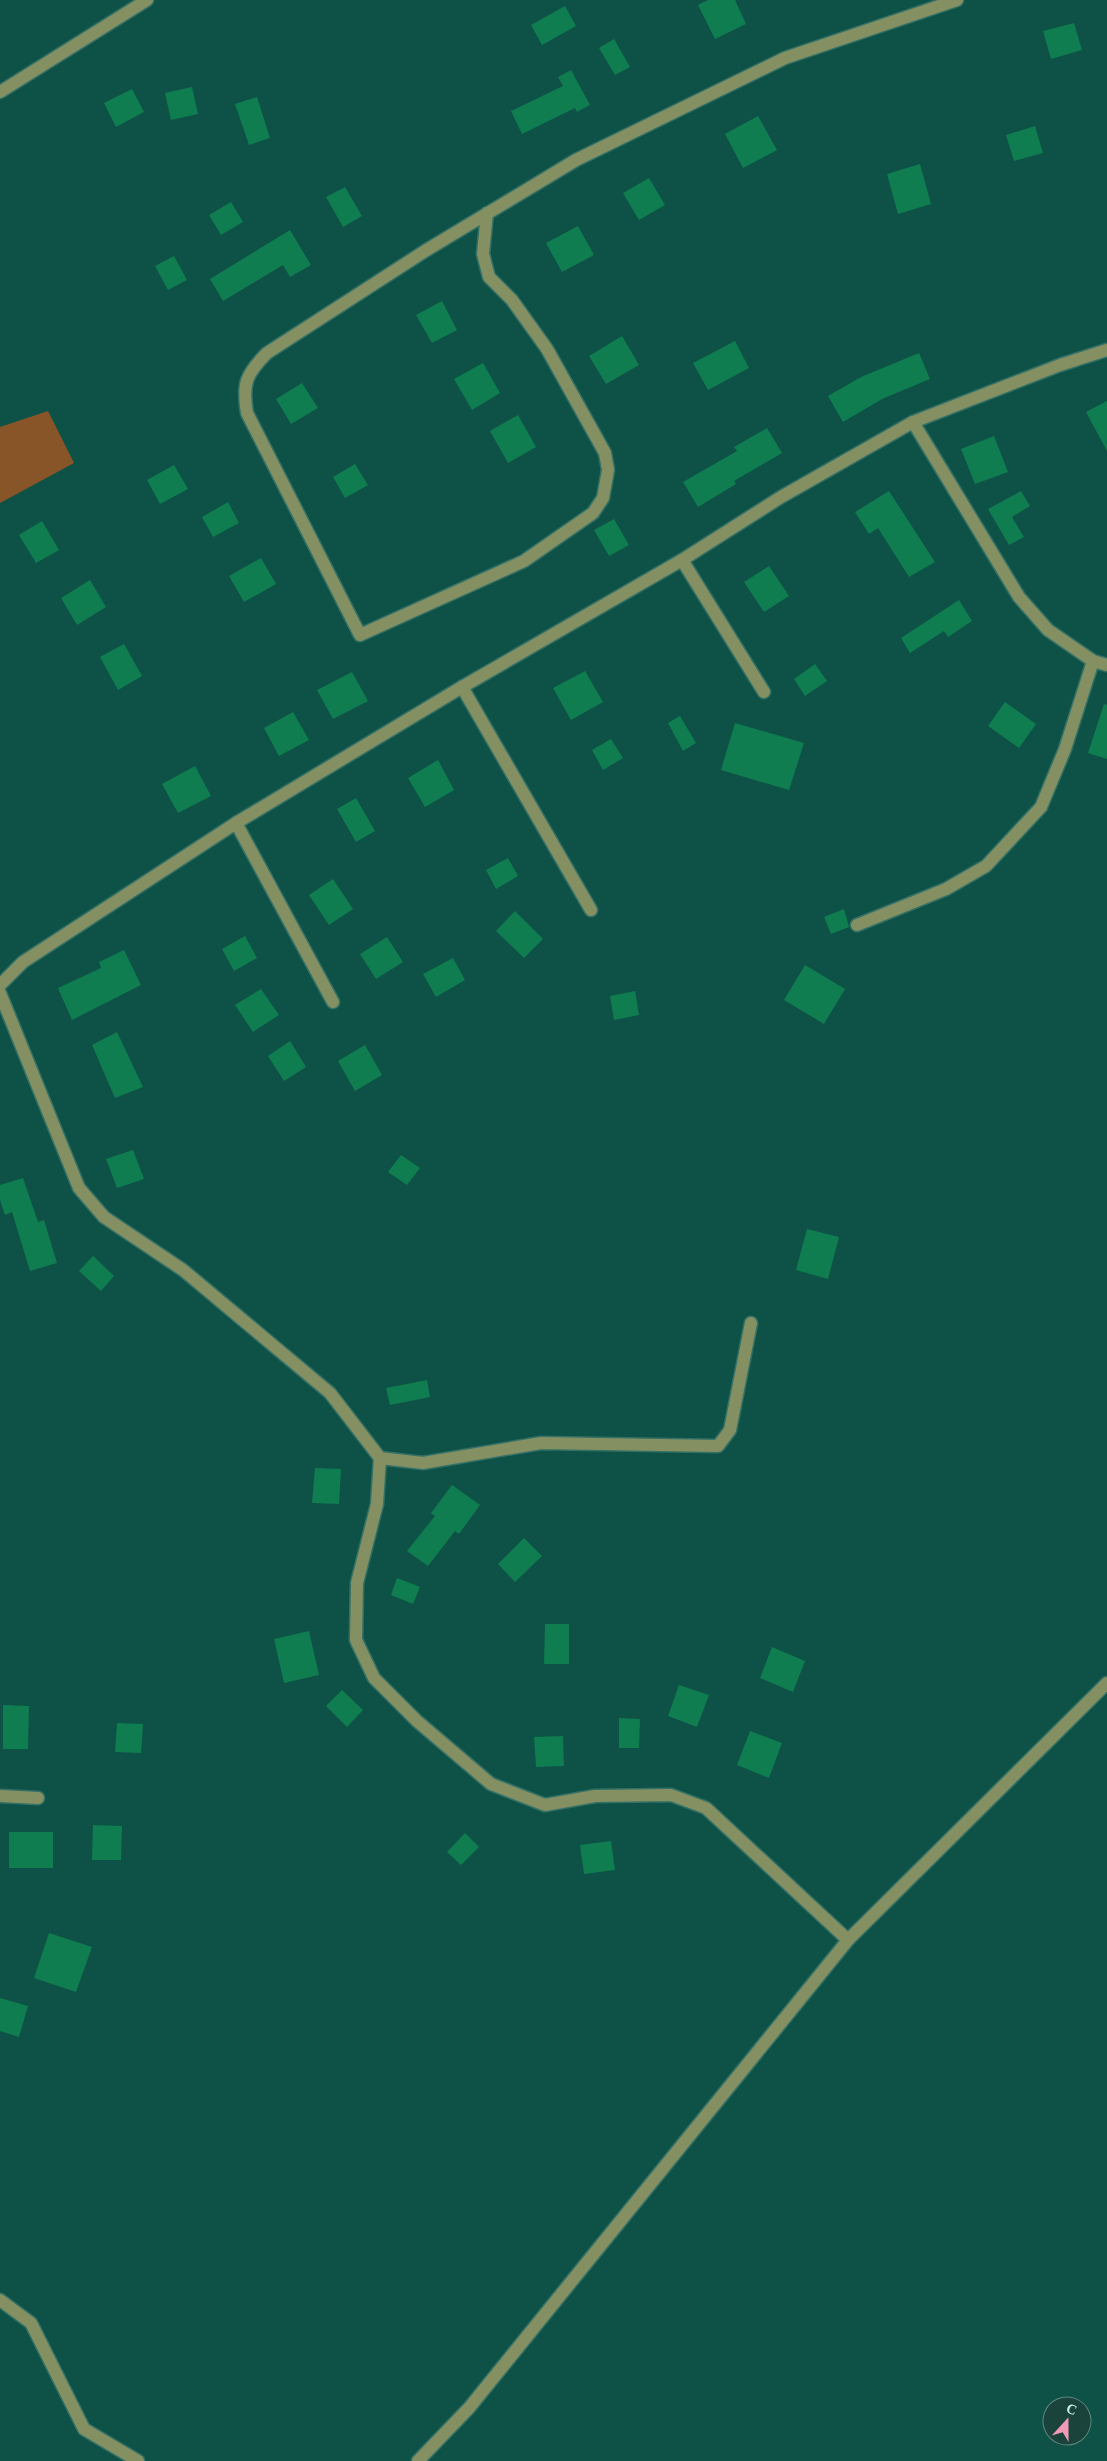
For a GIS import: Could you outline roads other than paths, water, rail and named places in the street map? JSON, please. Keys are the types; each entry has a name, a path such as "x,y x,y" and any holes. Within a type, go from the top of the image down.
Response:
{"street":[{"path":"0,92 147,0"},
{"path":"488,213 483,254 490,277 512,300 547,349 605,453 608,470 603,498 593,513 524,561 360,634 247,413 243,391 251,369 267,353 425,251 488,213 576,160 785,58 957,0"},
{"path":"0,985 23,962 236,823 462,687 682,560 781,497 913,422 1060,365 1107,350"},
{"path":"913,422 1018,597 1048,630 1093,660 1107,665"},
{"path":"682,560 764,692"},
{"path":"857,925 946,889 986,866 1041,807 1065,749 1093,660"},
{"path":"462,687 591,910"},
{"path":"236,823 333,1002"},
{"path":"0,993 79,1188 104,1217 183,1270 330,1393 380,1458 377,1504 357,1583 356,1640 374,1678 417,1721 491,1784 544,1805 595,1796 671,1795 706,1808 848,1940"},
{"path":"380,1458 423,1463 540,1443 718,1446 730,1430 751,1323"},
{"path":"418,2461 469,2408 848,1940 1107,1683"},
{"path":"0,1796 38,1798"},
{"path":"0,2300 31,2323 84,2429 138,2461"}]}
